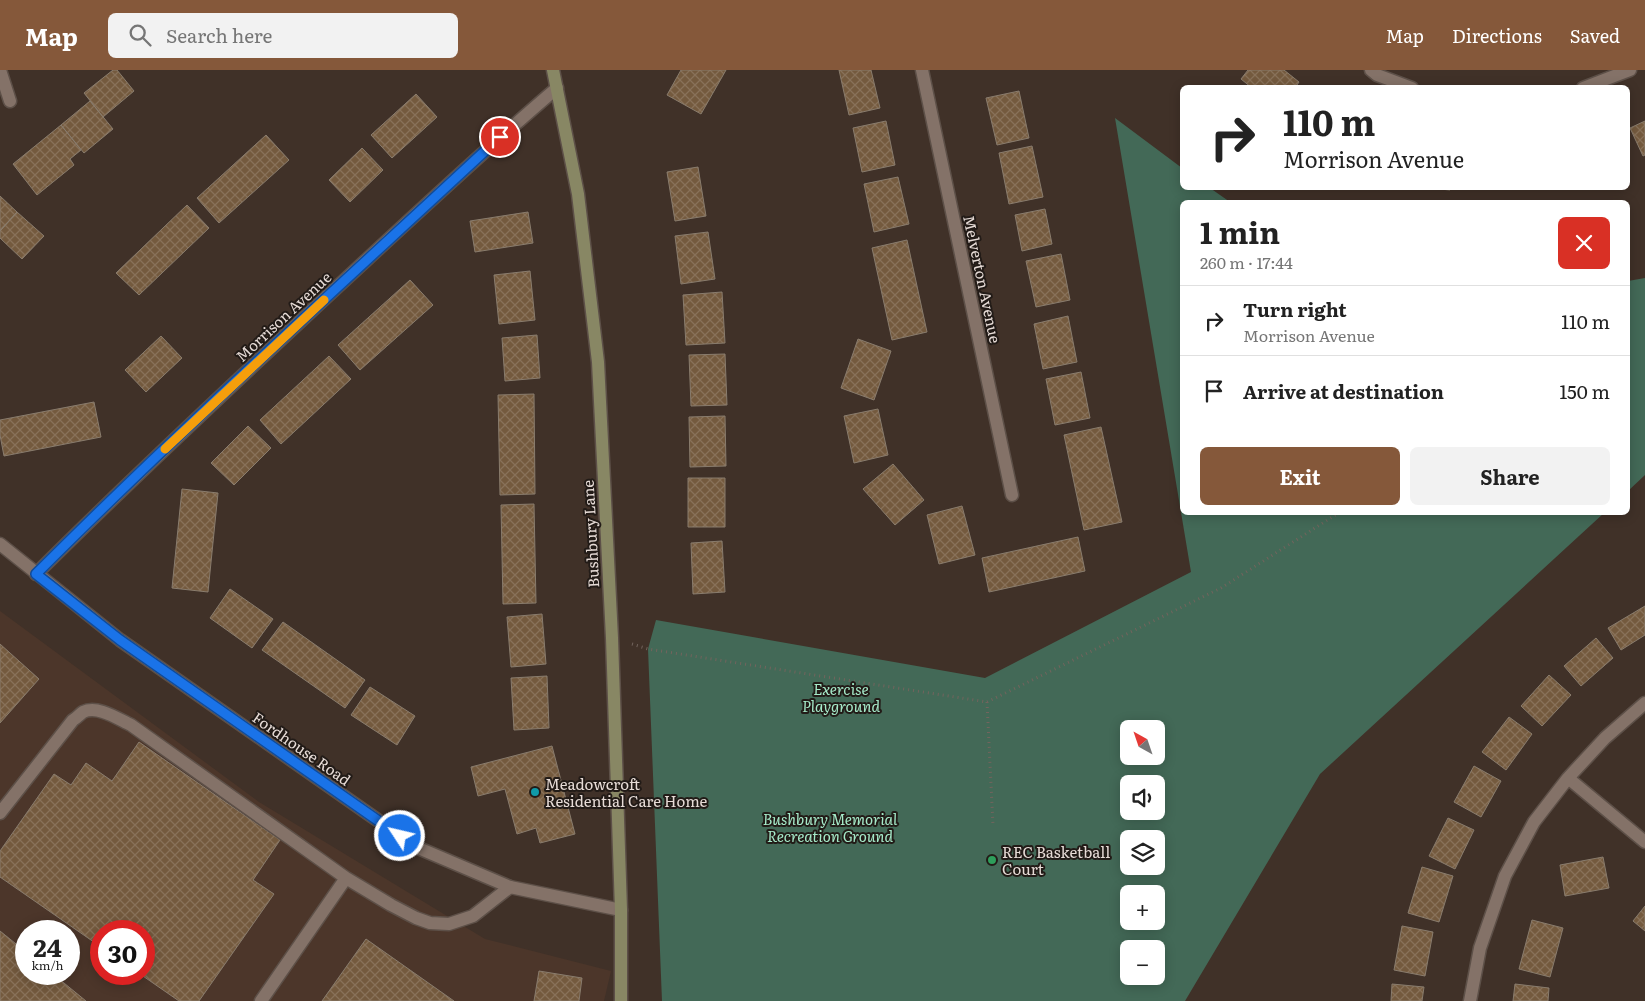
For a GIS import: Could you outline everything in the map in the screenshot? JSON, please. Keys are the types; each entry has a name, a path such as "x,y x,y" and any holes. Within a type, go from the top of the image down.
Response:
{"street":[{"path":"0,70 10,101"},
{"name":"Bushbury Lane","path":"553,70 578,194 598,362 612,638 621,910 621,1001"},
{"name":"Melverton Avenue","path":"922,70 1012,495"},
{"path":"1371,70 1377,75 1404,85"},
{"path":"1591,85 1630,70"},
{"name":"Morrison Avenue","path":"36,574 79,530 271,349 500,137 557,88"},
{"name":"Fordhouse Road","path":"0,544 120,640 416,847 510,887 621,910"},
{"path":"1470,1001 1480,948 1505,876 1534,822 1568,778 1605,738 1645,704"},
{"path":"0,813 74,720 84,712 94,710 106,713 131,725 346,878 391,906 416,918 430,923 449,924 473,916 510,887"},
{"path":"1568,778 1645,842"},
{"path":"261,1001 346,878"}],"path":[{"path":"612,638 648,649 987,702 1221,588 1335,515"},
{"path":"987,702 993,826"}],"shaded area":[{"path":"0,611 259,802 485,939 611,971 604,1001 0,1001"}],"green space":[{"name":"Bushbury Memorial Recreation Ground","path":"1115,118 1180,167 1180,190 1213,190 1227,200 1180,200 1180,506"},
{"path":"1645,278 1645,475 1630,489 1630,281"},
{"name":"Bushbury Memorial Recreation Ground","path":"1181,515 1602,515 1320,774 1185,1001 662,1001 648,649 656,620 985,678 1191,572"}],"building":[{"path":"113,70 117,70 134,91 103,117 84,93"},
{"path":"681,70 726,70 701,114 667,95"},
{"path":"839,70 871,70 880,108 849,115"},
{"path":"1248,70 1284,70 1299,82 1297,85 1248,85 1241,79"},
{"path":"1019,91 1029,138 997,145 986,98"},
{"path":"416,94 437,117 392,158 371,135"},
{"path":"90,101 113,129 84,153 61,125"},
{"path":"886,121 895,165 862,172 853,128"},
{"path":"1645,121 1645,155 1643,156 1630,128"},
{"path":"61,125 81,150 70,159 74,165 37,195 13,164"},
{"path":"266,135 289,160 219,223 197,198"},
{"path":"1032,146 1043,197 1009,204 999,153"},
{"path":"362,148 383,170 350,202 329,180"},
{"path":"698,167 706,216 675,221 667,172"},
{"path":"898,177 909,224 874,232 864,184"},
{"path":"0,196 17,212 0,231"},
{"path":"187,205 209,228 139,295 116,273"},
{"path":"1045,209 1052,244 1022,251 1015,215"},
{"path":"17,212 44,236 22,259 0,238 0,231"},
{"path":"528,212 533,243 475,252 470,221"},
{"path":"708,232 715,279 681,284 675,236"},
{"path":"907,240 927,332 892,340 872,248"},
{"path":"1061,254 1070,300 1036,307 1026,261"},
{"path":"530,271 535,320 499,324 494,275"},
{"path":"410,280 433,305 360,370 338,345"},
{"path":"722,292 725,343 686,345 683,295"},
{"path":"1068,316 1077,362 1043,369 1034,324"},
{"path":"537,335 540,378 505,381 502,338"},
{"path":"161,336 182,358 146,392 125,370"},
{"path":"858,339 891,351 874,400 841,388"},
{"path":"725,354 727,405 691,406 689,355"},
{"path":"329,356 351,379 281,444 260,420"},
{"path":"1081,372 1090,418 1055,425 1046,379"},
{"path":"534,394 535,494 500,495 498,395"},
{"path":"94,402 101,437 4,456 0,435 0,420"},
{"path":"878,409 888,455 854,463 844,416"},
{"path":"725,416 726,466 690,467 689,417"},
{"path":"248,426 271,448 234,485 211,463"},
{"path":"1101,427 1122,522 1084,530 1064,435"},
{"path":"893,464 924,500 895,525 863,489"},
{"path":"688,478 725,478 725,527 688,527"},
{"path":"182,489 218,493 208,592 172,588"},
{"path":"534,504 536,603 503,604 501,505"},
{"path":"962,506 975,555 939,564 927,515"},
{"path":"1078,537 1085,571 989,592 982,558"},
{"path":"722,541 725,592 693,594 691,543"},
{"path":"230,589 273,619 252,648 210,618"},
{"path":"1645,606 1645,635 1621,650 1608,628"},
{"path":"542,614 546,664 511,667 507,617"},
{"path":"283,622 365,680 345,708 262,650"},
{"path":"1596,638 1613,658 1581,686 1564,666"},
{"path":"0,644 39,679 0,723"},
{"path":"1549,675 1571,695 1542,726 1521,706"},
{"path":"547,676 549,728 514,730 511,678"},
{"path":"370,687 415,716 397,745 351,715"},
{"path":"1509,717 1532,734 1506,770 1482,752"},
{"path":"139,742 280,840 253,880 274,894 199,1001 179,1001 155,984 155,920 90,920 90,939 80,932 80,920 62,920 0,877 0,851 54,774 71,785 86,763 112,781"},
{"name":"Meadowcroft Residential Care Home","path":"552,746 575,834 540,843 536,828 517,834 505,789 478,796 471,767"},
{"path":"1474,766 1501,781 1481,817 1454,802"},
{"path":"1448,818 1474,830 1455,869 1429,856"},
{"path":"1603,857 1609,888 1565,896 1560,865"},
{"path":"1422,867 1453,876 1439,922 1408,913"},
{"path":"1645,906 1645,931 1633,921"},
{"path":"1532,920 1563,928 1550,977 1519,969"},
{"path":"1402,926 1433,932 1425,976 1394,970"},
{"path":"0,931 15,943 15,985 66,985 86,1001 0,1001"},
{"path":"366,939 454,1001 322,1001"},
{"path":"539,971 582,978 579,1001 534,1001"},
{"path":"1392,984 1424,987 1422,1001 1391,1001"},
{"path":"1515,984 1549,988 1548,1001 1513,1001"}],"slow traffic":[{"path":"165,449 324,300"}],"place":[{"name":"Meadowcroft Residential Care Home","path":"535,792"},
{"name":"REC Basketball Court","path":"992,860"}],"route":[{"path":"400,836 120,640 36,574 79,530 271,349 500,137"}],"park label":[{"name":"Exercise Playground","path":"841,696"}]}
